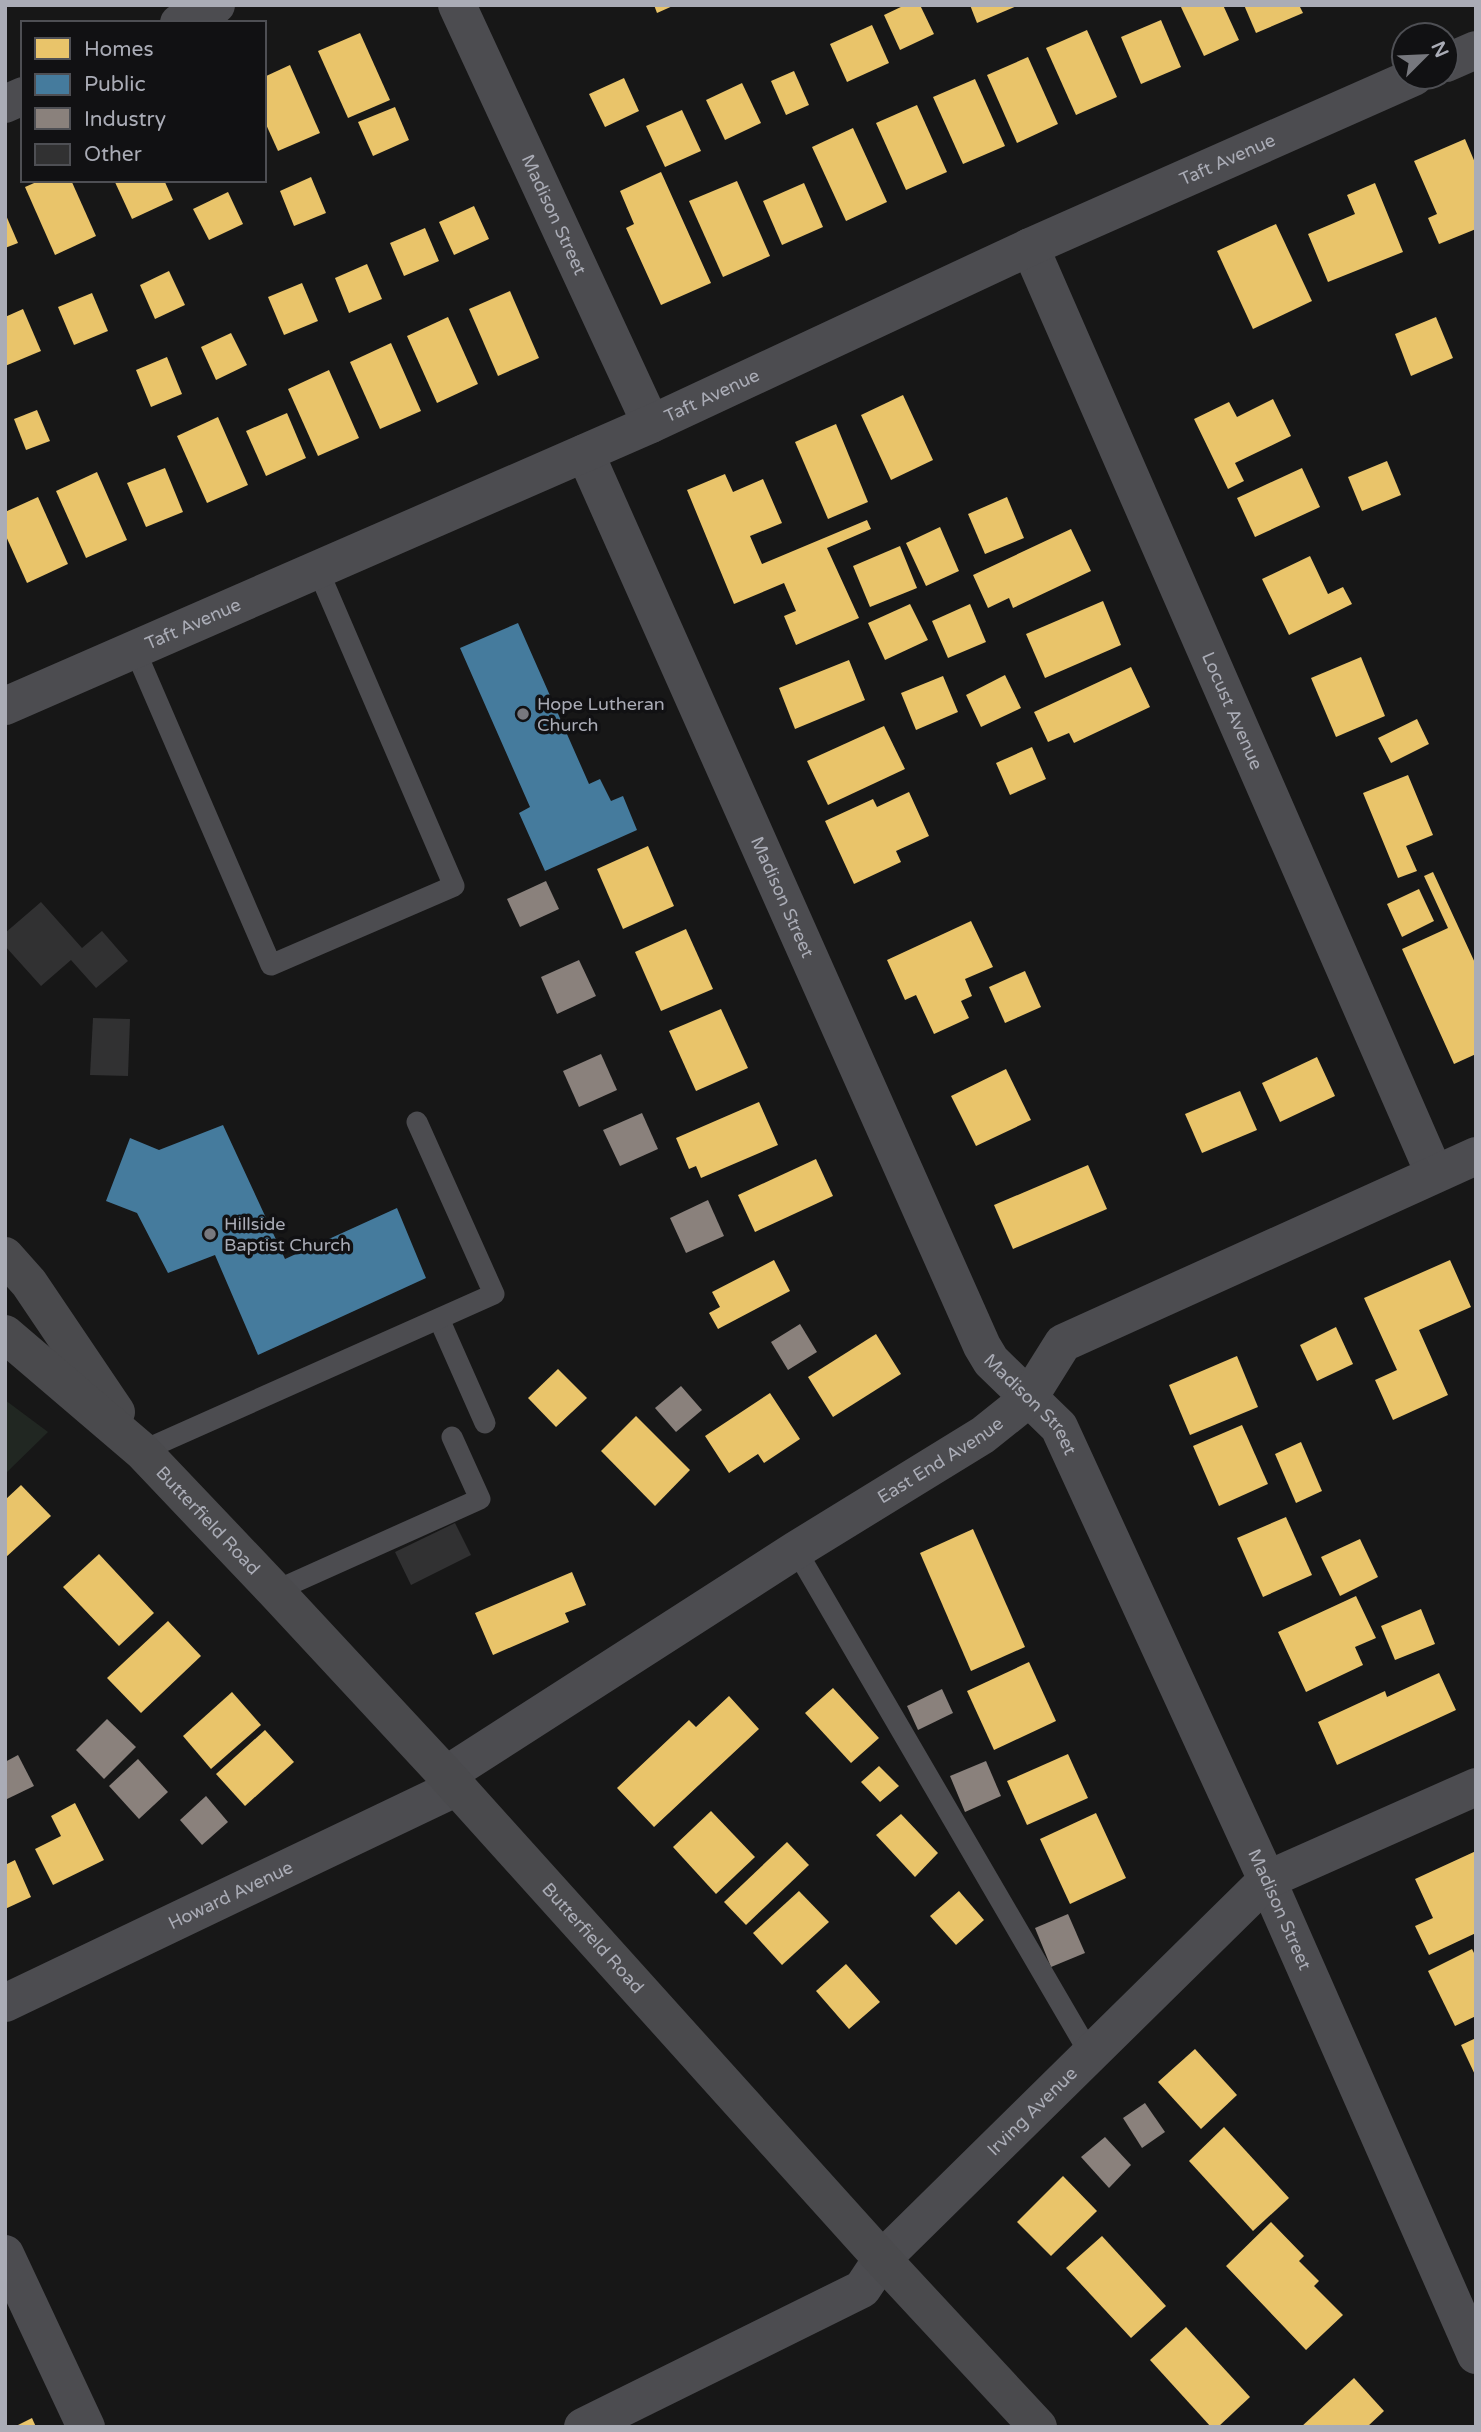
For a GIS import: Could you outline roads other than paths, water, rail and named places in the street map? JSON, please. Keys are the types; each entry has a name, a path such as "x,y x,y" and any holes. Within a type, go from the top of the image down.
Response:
{"main road":[{"name":"Butterfield Road","path":"5,1256 29,1283 142,1451"},
{"name":"Butterfield Road","path":"5,1334 142,1451 275,1591 452,1781 882,2259 1038,2427"}],"street":[{"path":"183,21 216,5"},
{"name":"Madison Street","path":"457,5 651,424"},
{"name":"Taft Avenue","path":"5,706 651,424 1030,247 1390,88"},
{"path":"5,104 21,97"},
{"name":"Locust Avenue","path":"1030,247 1434,1173"},
{"name":"Madison Street","path":"585,453 982,1346 991,1362 1059,1427 1267,1880 1476,2355"},
{"name":"East End Avenue","path":"452,1781 796,1550 983,1435 1028,1399 1063,1343 1476,1156"},
{"name":"Howard Avenue","path":"5,2003 452,1781"},
{"name":"Irving Avenue","path":"583,2427 862,2290 882,2259 1267,1880 1476,1787"},
{"path":"5,2255 86,2427"}],"lane":[{"path":"135,650 271,965 454,886 318,570"},
{"path":"142,1451 494,1294 417,1122"},
{"path":"439,1319 485,1423"},
{"path":"275,1591 480,1499 452,1437"},
{"path":"796,1550 1090,2054"}],"place":[{"name":"Hope Lutheran Church","path":"523,714"},
{"name":"Hillside Baptist Church","path":"210,1234"}]}
